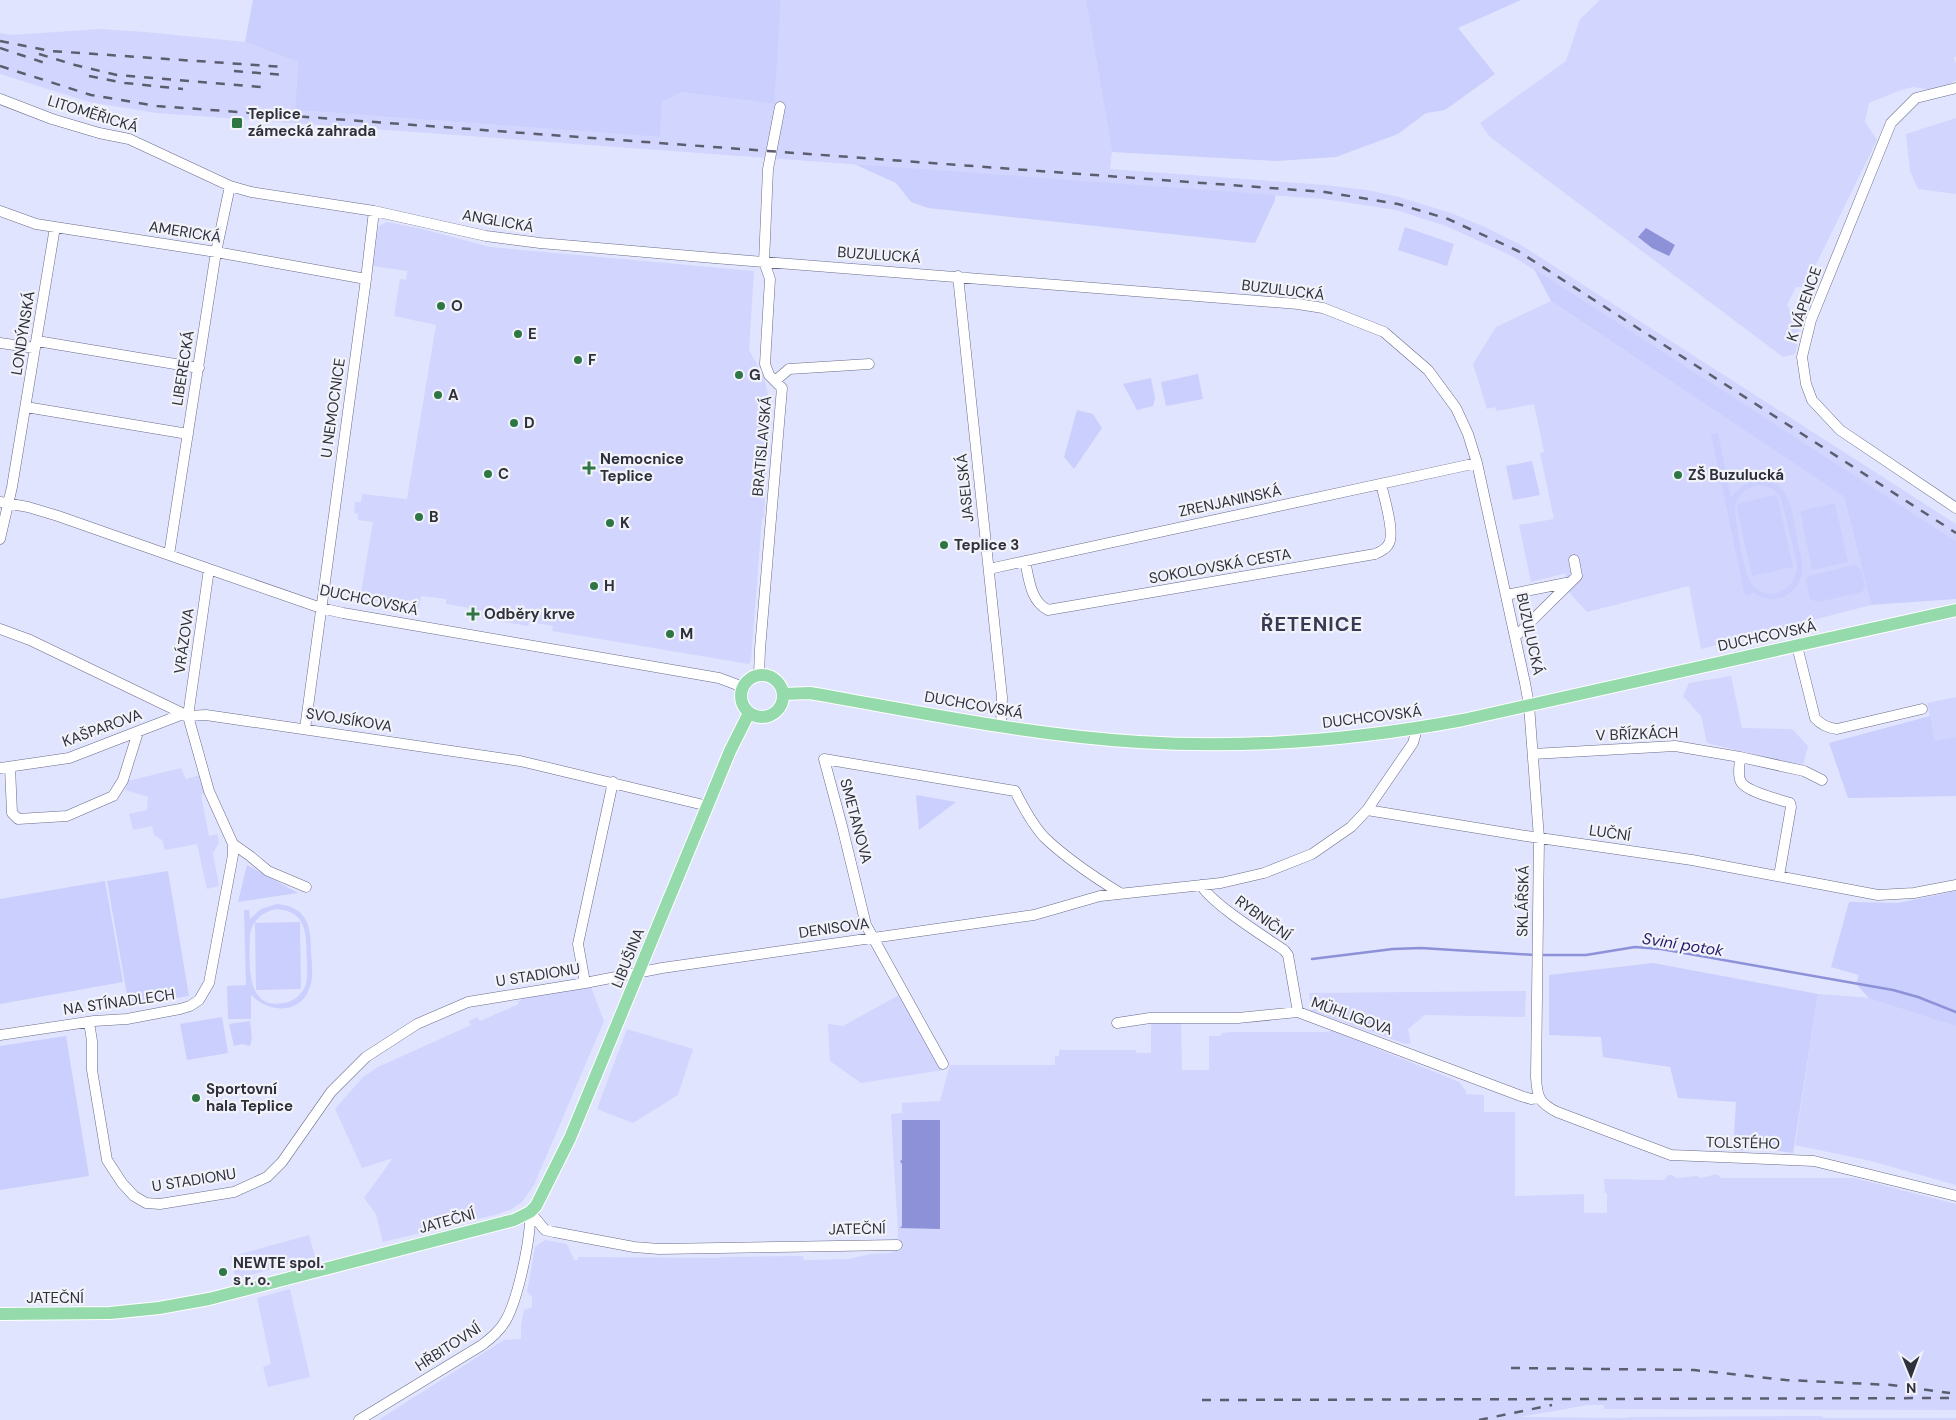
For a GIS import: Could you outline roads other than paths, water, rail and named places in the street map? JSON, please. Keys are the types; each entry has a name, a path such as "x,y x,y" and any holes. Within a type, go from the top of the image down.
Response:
{"main road":[{"name":"DUCHCOVSKÁ","path":"783,694 810,693 1001,726 1104,740 1215,745 1312,741 1417,728 1956,610"},
{"path":"759,675 772,678 778,683 783,694 782,703 773,714 758,717 749,713 744,708 741,700 743,687 752,677 759,675"},
{"name":"LIBUŠINA","path":"530,1212 540,1198 570,1138 739,732 749,713"},
{"name":"JATEČNÍ","path":"0,1314 110,1313 159,1308 209,1299 514,1220 530,1212"}],"street":[{"name":"K VÁPENCE","path":"1956,88 1916,98 1891,124 1811,320 1802,357 1806,384 1812,400 1840,430 1956,508"},
{"name":"LITOMĚŘICKÁ","path":"0,99 52,119 99,133 129,139 230,186"},
{"name":"BRATISLAVSKÁ","path":"759,675 782,388 770,375 765,364 770,279 764,262 768,169 780,107"},
{"name":"ANGLICKÁ","path":"230,186 251,192 374,211 486,236 540,243 764,262"},
{"name":"LIBERECKÁ","path":"169,555 216,252 230,186"},
{"name":"AMERICKÁ","path":"0,211 36,224 216,252 366,279"},
{"name":"U NEMOCNICE","path":"305,729 374,211"},
{"name":"LONDÝNSKÁ","path":"0,539 4,503 26,406 55,227"},
{"name":"BUZULUCKÁ","path":"764,262 1298,304 1323,308 1384,332 1428,370 1456,408 1468,434 1477,463 1529,705"},
{"name":"JASELSKÁ","path":"958,276 1002,697 1001,726"},
{"path":"0,343 36,345 199,368"},
{"path":"775,381 789,369 869,364"},
{"path":"26,406 188,434"},
{"name":"ZRENJANINSKÁ","path":"989,569 1477,463"},
{"name":"SOKOLOVSKÁ CESTA","path":"1026,561 1034,598 1038,604 1048,610 1375,554 1384,550 1390,544 1392,535 1381,484"},
{"name":"DUCHCOVSKÁ","path":"4,503 58,516 321,608 435,630 719,678 743,687"},
{"path":"1515,637 1577,576 1574,560"},
{"name":"VRÁZOVA","path":"186,715 209,569"},
{"path":"1506,596 1571,582"},
{"name":"SVOJSÍKOVA","path":"0,629 30,640 186,715 206,715 520,761 708,806"},
{"path":"1797,646 1815,718 1828,728 1837,729 1922,709"},
{"name":"SKLÁŘSKÁ","path":"1529,705 1539,838 1536,1077 1539,1098"},
{"path":"186,715 209,791 233,844 268,871 306,887"},
{"name":"KAŠPAROVA","path":"5,767 69,758 186,715"},
{"name":"DENISOVA","path":"640,972 1034,915 1100,896 1201,885 1264,874 1312,854 1351,827 1367,810 1413,743 1417,728"},
{"path":"5,767 12,813 18,819 67,816 113,796 123,780 138,732"},
{"name":"V BŘÍZKÁCH","path":"1533,754 1675,746 1804,771 1822,780"},
{"path":"1740,758 1739,775 1741,782 1748,788 1790,802 1791,807 1779,876"},
{"name":"SMETANOVA","path":"943,1064 866,925 824,759 1015,791 1026,812 1044,836 1088,873 1120,893"},
{"path":"584,983 578,944 613,782"},
{"name":"LUČNÍ","path":"1367,810 1539,838 1692,860 1878,895 1892,895 1956,885"},
{"name":"NA STÍNADLECH","path":"0,1035 88,1022 127,1019 180,1010 199,1000 208,983 233,855 233,844"},
{"name":"RYBNIČNÍ","path":"1201,885 1218,903 1284,950 1288,955 1298,1012"},
{"name":"U STADIONU","path":"88,1022 92,1041 92,1070 107,1160 118,1178 134,1196 146,1203 160,1204 234,1192 267,1177 282,1162 335,1088 366,1057 417,1024 468,1002 640,972"},
{"name":"MÜHLIGOVA","path":"1117,1023 1150,1018 1238,1018 1298,1012 1522,1096 1539,1098"},
{"name":"TOLSTÉHO","path":"1539,1098 1544,1105 1557,1112 1671,1155 1814,1161 1956,1196"},
{"name":"JATEČNÍ","path":"530,1212 545,1230 634,1247 659,1249 897,1244"},
{"name":"HŘBITOVNÍ","path":"359,1420 482,1345 497,1333 507,1317 516,1292 528,1243 530,1212"}],"waterway":[{"name":"Sviní potok","path":"1541,955 1586,955 1635,947 1661,949 1893,990 1918,997 1956,1012"},
{"name":"Sviní potok","path":"1312,959 1393,949 1421,948 1535,955"}],"railway":[{"path":"0,41 51,51 284,67"},
{"path":"0,48 48,64"},
{"path":"39,54 117,75 261,87"},
{"path":"0,66 91,95 157,106 1325,192 1398,204 1448,219 1518,251 1956,533"},
{"path":"234,71 284,75"},
{"path":"89,76 125,83 183,89"},
{"path":"1511,1368 1694,1370 1786,1380 1891,1385 1950,1393"},
{"path":"1202,1400 1956,1398"},
{"path":"1479,1420 1552,1405"}],"place":[{"name":"Teplice zámecká zahrada","path":"237,123"},
{"name":"O","path":"441,306"},
{"name":"E","path":"518,334"},
{"name":"F","path":"578,360"},
{"name":"G","path":"739,375"},
{"name":"A","path":"438,395"},
{"name":"D","path":"514,423"},
{"name":"Nemocnice Teplice","path":"589,468"},
{"name":"C","path":"488,474"},
{"name":"ZŠ Buzulucká","path":"1678,475"},
{"name":"B","path":"419,517"},
{"name":"K","path":"610,523"},
{"name":"Teplice 3","path":"944,545"},
{"name":"H","path":"594,586"},
{"name":"Odběry krve","path":"473,614"},
{"name":"M","path":"670,634"},
{"name":"Sportovní hala Teplice","path":"196,1098"},
{"name":"NEWTE spol. s r. o.","path":"223,1272"}],"district":[{"name":"ŘETENICE","path":"1312,624"}]}
